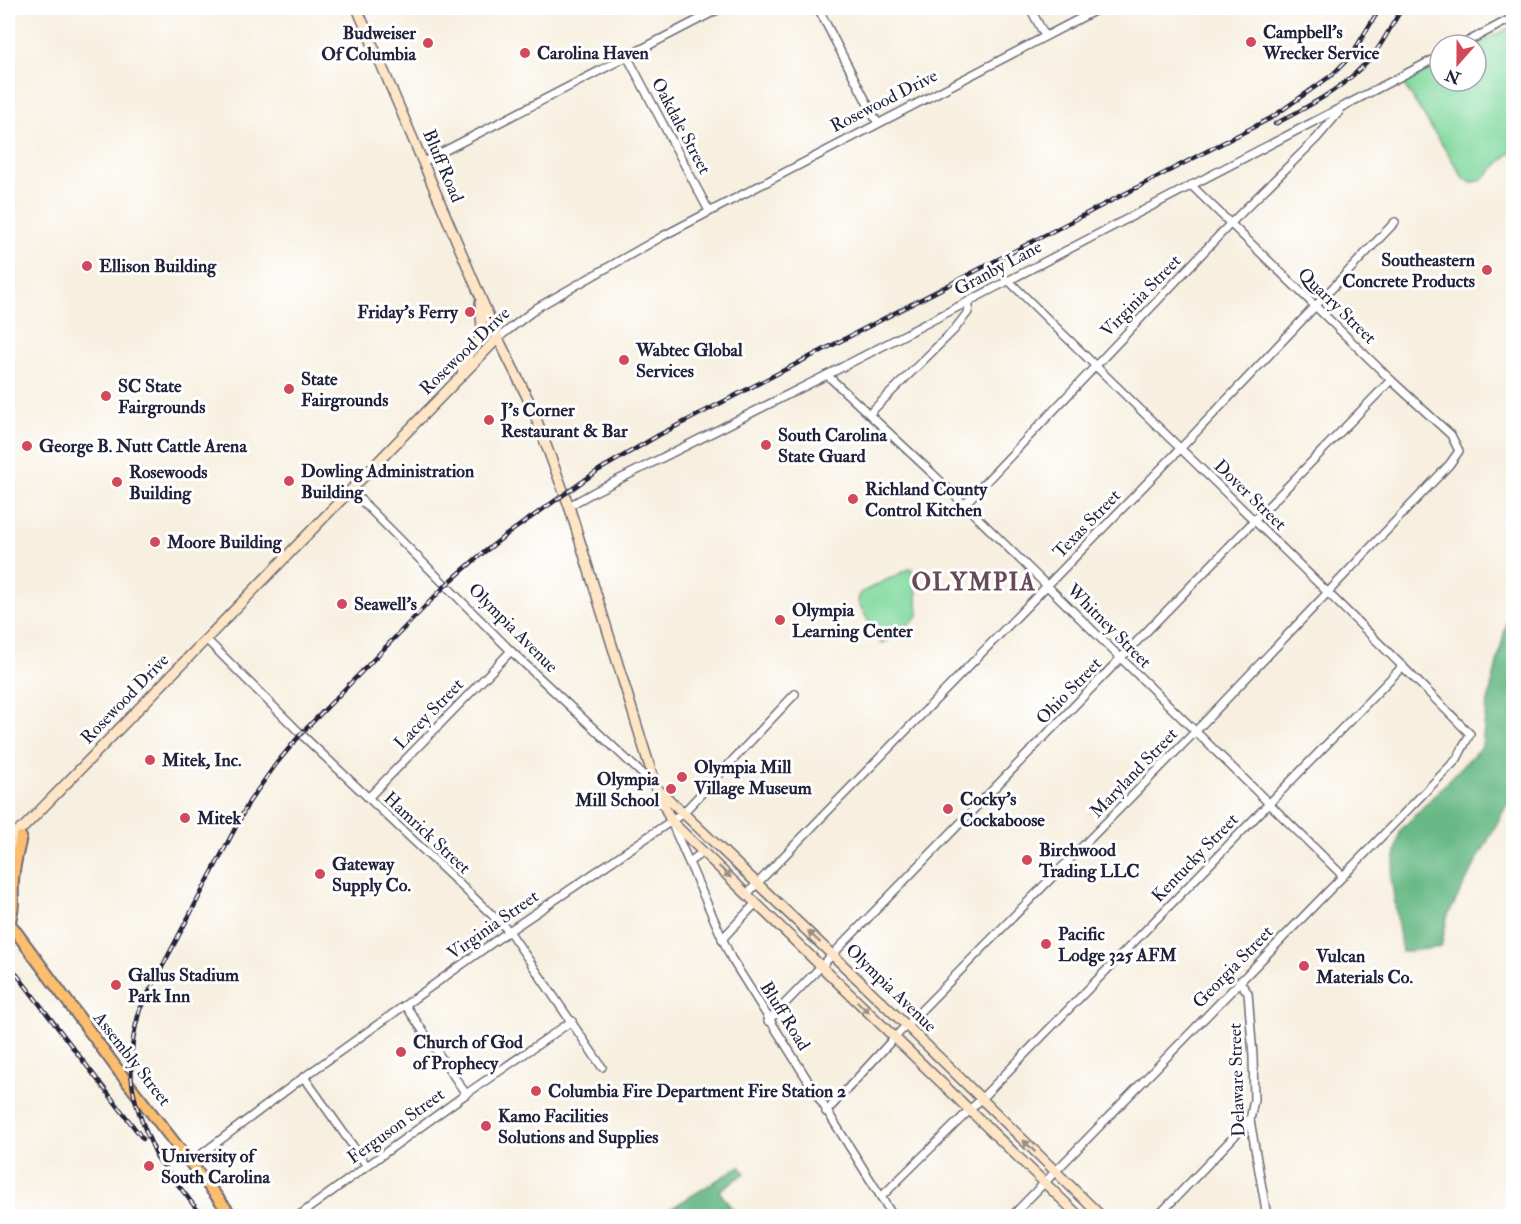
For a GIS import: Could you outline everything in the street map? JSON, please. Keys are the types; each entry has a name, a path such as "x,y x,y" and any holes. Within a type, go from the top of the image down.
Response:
{"main road":[{"name":"Bluff Road","path":"357,8 498,338 531,405 569,506 656,787"},
{"path":"461,376 482,329 479,292"},
{"name":"Rosewood Drive","path":"8,852 14,833 207,640 498,338"},
{"name":"Olympia Avenue","path":"656,787 907,1026 1101,1216"},
{"name":"Olympia Avenue","path":"656,787 671,821 1079,1216"},
{"path":"8,922 14,910 14,833"},
{"name":"Assembly Street","path":"8,922 121,1074 232,1216"}],"street":[{"path":"423,162 720,8"},
{"path":"818,8 877,122"},
{"path":"1030,8 1045,36"},
{"name":"Rosewood Drive","path":"498,338 538,306 709,211 1100,8"},
{"path":"1485,33 1514,18"},
{"name":"Oakdale Street","path":"627,56 709,211"},
{"name":"Granby Lane","path":"569,506 827,375 1428,62"},
{"name":"Virginia Street","path":"964,505 1230,224 1317,138 1341,109"},
{"name":"Quarry Street","path":"1191,185 1391,380 1451,435 1459,451"},
{"name":"Texas Street","path":"747,894 1048,586 1395,222"},
{"name":"Dover Street","path":"1008,280 1180,449 1256,520 1470,734"},
{"path":"870,413 954,330 968,312 970,300"},
{"name":"Whitney Street","path":"827,375 870,413 1342,875"},
{"name":"Ohio Street","path":"768,1021 1391,380"},
{"name":"Maryland Street","path":"826,1112 895,1037 1195,732 1449,465 1459,451"},
{"name":"Olympia Avenue","path":"351,490 511,651 656,787"},
{"name":"Hamrick Street","path":"207,640 368,798 509,931 602,1067"},
{"name":"Lacey Street","path":"368,798 511,651"},
{"name":"Kentucky Street","path":"881,1197 980,1100 1403,666"},
{"name":"Virginia Street","path":"191,1162 304,1077 509,931 683,813 795,694"},
{"name":"Georgia Street","path":"1012,1216 1457,759 1470,734"},
{"name":"Bluff Road","path":"671,821 730,958 892,1216"},
{"path":"689,862 703,852"},
{"path":"722,939 756,903"},
{"name":"Delaware Street","path":"1239,981 1248,993 1254,1100 1250,1120 1267,1216"},
{"path":"406,1006 466,1094"},
{"name":"Ferguson Street","path":"298,1216 466,1094 572,1021"},
{"path":"304,1077 367,1166"},
{"path":"1158,1216 1250,1120"}],"green space":[{"path":"1513,26 1513,150 1480,181 1472,182 1464,179 1403,83 1428,70 1428,93 1488,93 1488,39"},
{"path":"911,568 916,581 918,615 901,632 881,644 858,602 860,593"},
{"path":"1513,596 1513,793 1447,917 1441,947 1402,952 1391,877 1400,831 1482,746 1486,710"},
{"path":"740,1166 745,1173 719,1191 737,1216 659,1216"}],"railway":[{"path":"160,1162 143,1123 133,1088 132,1051 140,1009 249,802 276,764 301,734 446,585 506,535 599,470 659,435 1271,118 1332,75 1351,56 1380,8"},
{"path":"1275,124 1317,101 1354,74 1376,51 1403,8"},
{"path":"8,963 143,1139"},
{"path":"156,1156 202,1216"}],"place":[{"name":"Campbell's Wrecker Service","path":"1251,42"},
{"name":"Budweiser Of Columbia","path":"428,43"},
{"name":"Carolina Haven","path":"525,53"},
{"name":"Ellison Building","path":"87,266"},
{"name":"Southeastern Concrete Products","path":"1487,270"},
{"name":"Friday's Ferry","path":"470,312"},
{"name":"Wabtec Global Services","path":"624,360"},
{"name":"State Fairgrounds","path":"289,389"},
{"name":"SC State Fairgrounds","path":"106,396"},
{"name":"J's Corner Restaurant & Bar","path":"489,420"},
{"name":"South Carolina State Guard","path":"766,445"},
{"name":"George B. Nutt Cattle Arena","path":"27,446"},
{"name":"Dowling Administration Building","path":"289,481"},
{"name":"Rosewoods Building","path":"117,482"},
{"name":"Richland County Control Kitchen","path":"853,499"},
{"name":"Moore Building","path":"155,542"},
{"name":"Seawell's","path":"342,604"},
{"name":"Olympia Learning Center","path":"780,620"},
{"name":"Mitek, Inc.","path":"150,760"},
{"name":"Olympia Mill Village Museum","path":"682,777"},
{"name":"Olympia Mill School","path":"671,789"},
{"name":"Cocky's Cockaboose","path":"948,809"},
{"name":"Mitek","path":"185,818"},
{"name":"Birchwood Trading LLC","path":"1027,860"},
{"name":"Gateway Supply Co.","path":"320,874"},
{"name":"Pacific Lodge 325 AFM","path":"1046,944"},
{"name":"Vulcan Materials Co.","path":"1304,966"},
{"name":"Gallus Stadium Park Inn","path":"116,985"},
{"name":"Church of God of Prophecy","path":"401,1052"},
{"name":"Columbia Fire Department Fire Station 2","path":"536,1091"},
{"name":"Kamo Facilities Solutions and Supplies","path":"486,1126"},
{"name":"University of South Carolina","path":"149,1166"}],"district":[{"name":"OLYMPIA","path":"974,582"}]}
